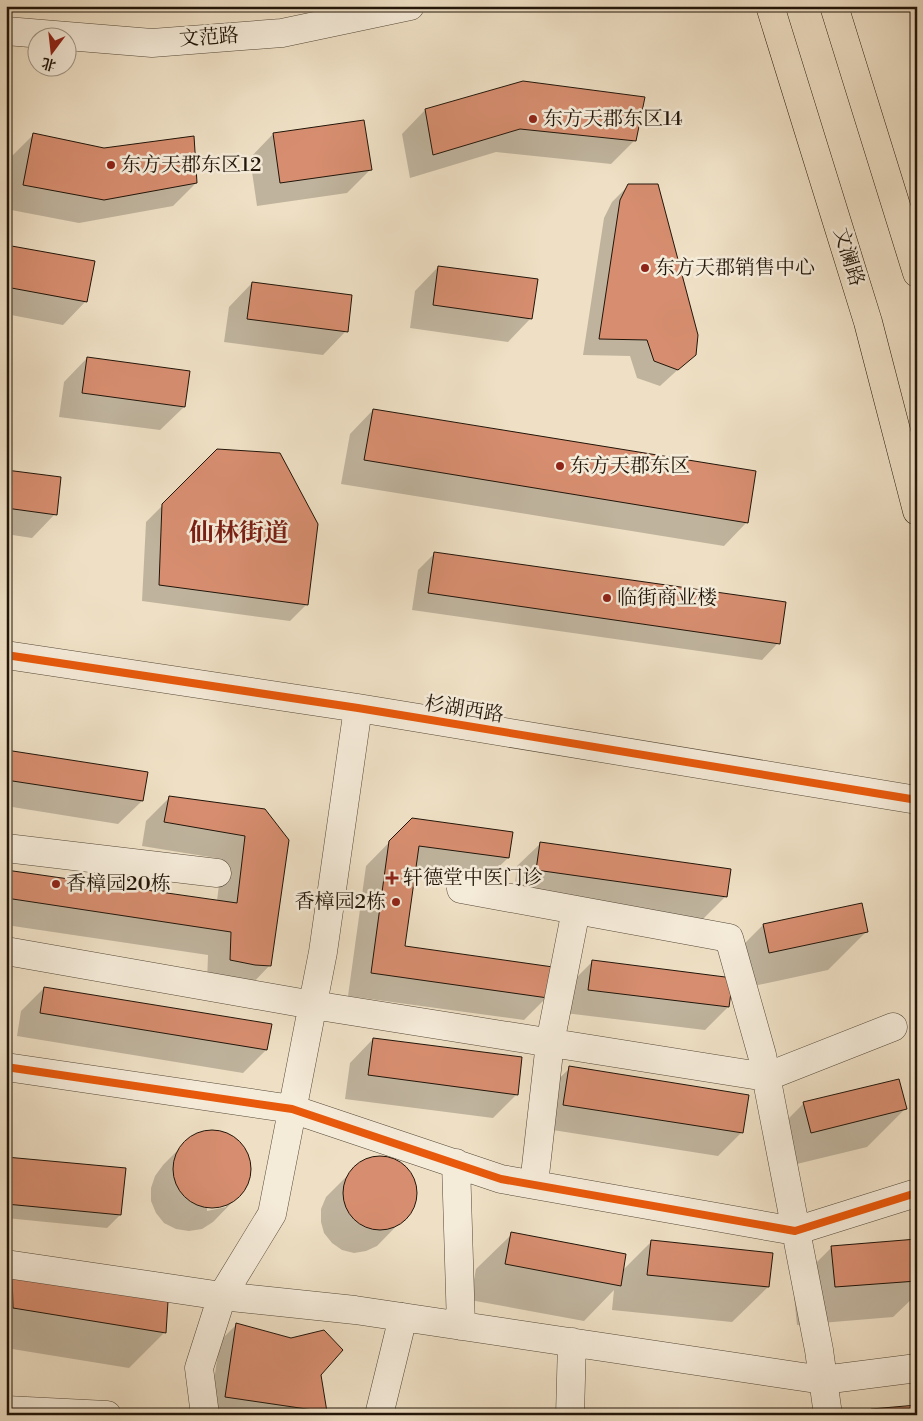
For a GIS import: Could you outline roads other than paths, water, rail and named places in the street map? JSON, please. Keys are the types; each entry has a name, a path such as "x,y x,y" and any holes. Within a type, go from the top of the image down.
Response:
{"main road":[{"name":"文澜路","path":"770,6 868,322 917,511"},
{"path":"834,6 917,273"}],"street":[{"name":"文范路","path":"6,31 152,42 282,33 410,6"},
{"name":"杉湖西路","path":"6,655 358,708 917,800"},
{"path":"205,1415 199,1368 222,1296 272,1214 323,952 358,708"},
{"path":"6,848 217,873"},
{"path":"461,889 729,938 762,1055 828,1415"},
{"path":"534,1184 550,1043 576,910"},
{"path":"6,951 312,1005 766,1077 893,1027"},
{"path":"6,1067 292,1109 501,1179 795,1231 914,1194"},
{"path":"456,1164 461,1326"},
{"path":"6,1264 222,1296 355,1310 823,1380 917,1368"},
{"path":"379,1415 403,1317"},
{"path":"570,1415 572,1342"},
{"path":"6,1410 107,1415"}],"place":[{"name":"东方天郡东区14","path":"533,119"},
{"name":"东方天郡东区12","path":"111,165"},
{"name":"东方天郡销售中心","path":"645,268"},
{"name":"东方天郡东区","path":"560,466"},
{"name":"临街商业楼","path":"607,598"},
{"name":"轩德堂中医门诊","path":"392,878"},
{"name":"香樟园20栋","path":"56,884"},
{"name":"香樟园2栋","path":"396,902"}],"district":[{"name":"仙林街道","path":"239,533"}]}
